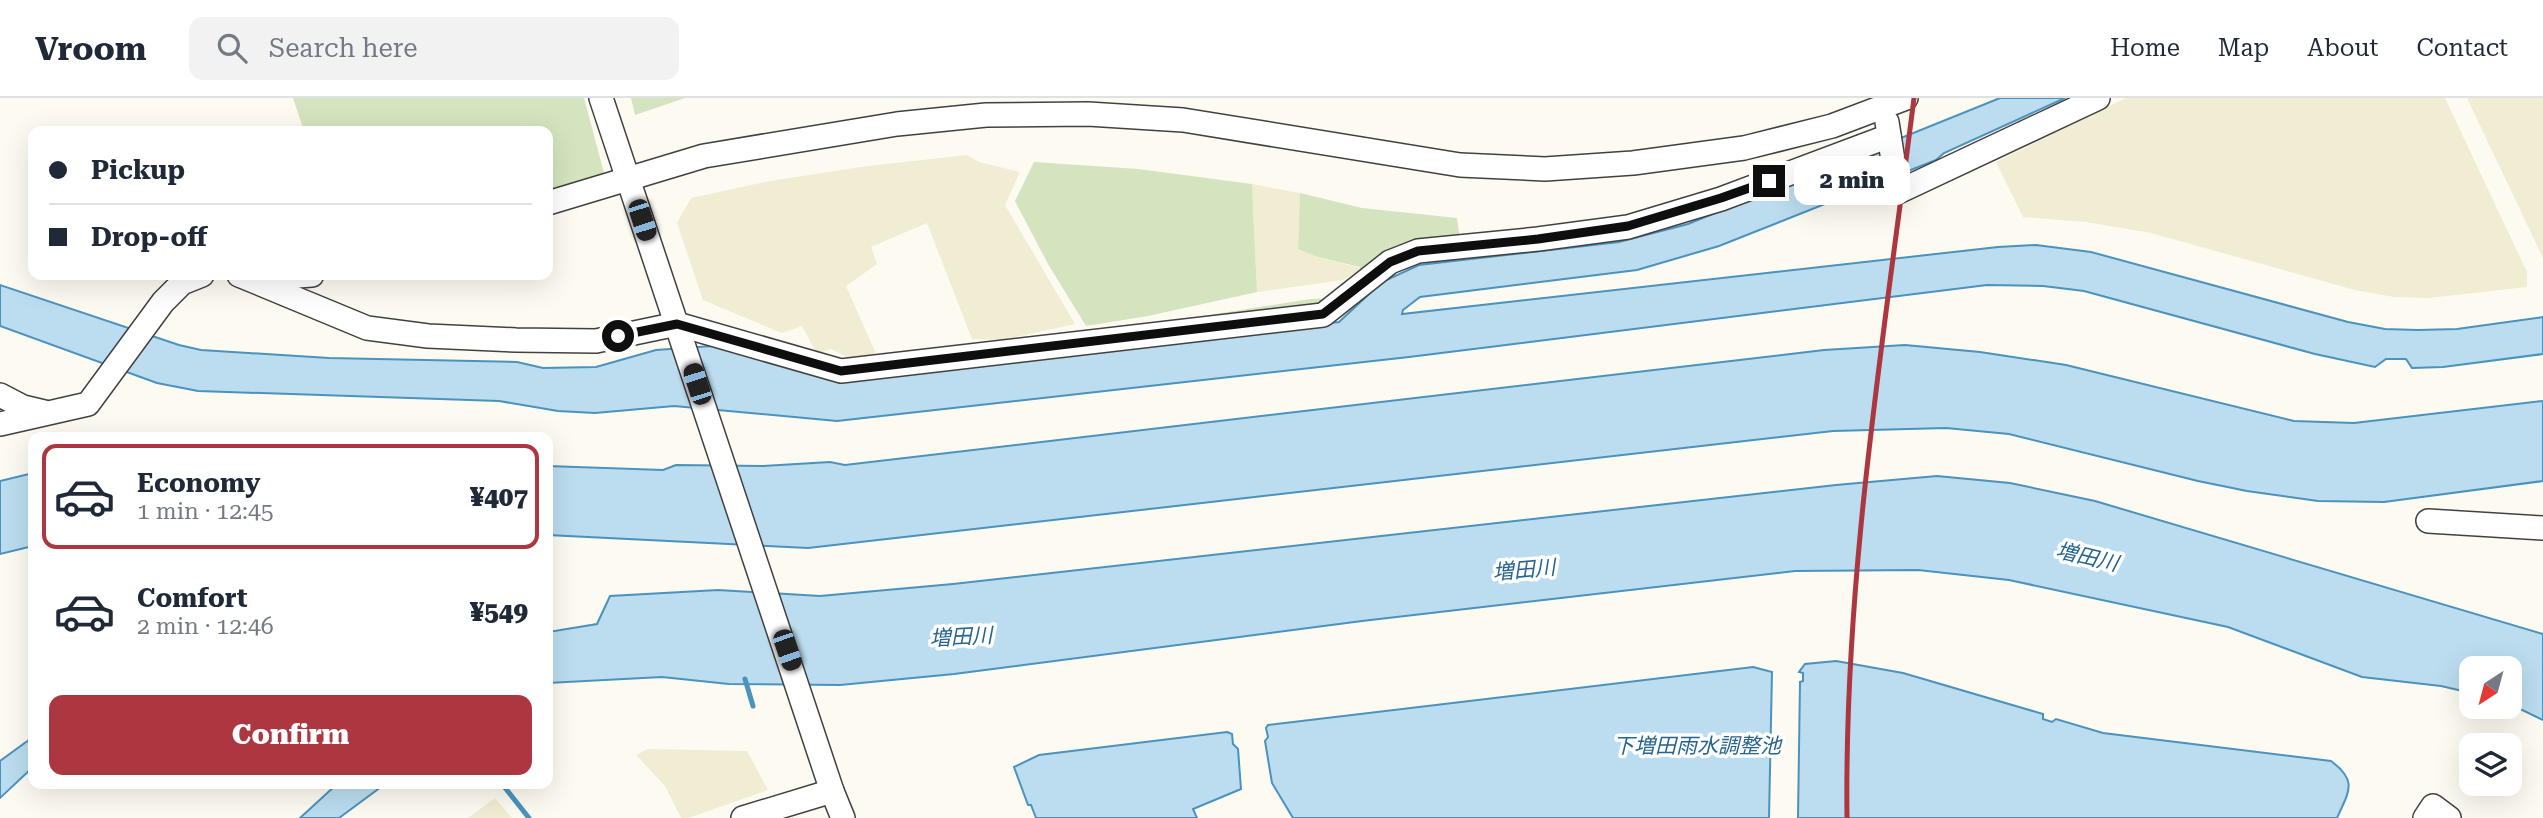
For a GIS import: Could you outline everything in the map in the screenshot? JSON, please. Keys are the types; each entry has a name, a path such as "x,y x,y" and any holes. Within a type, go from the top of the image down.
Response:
{"street":[{"path":"601,98 832,791 844,818"},
{"path":"553,201 704,156 897,124 986,116 1088,114 1183,120 1460,165 1545,169 1633,163 1744,148 1832,125 1894,100 1889,139 1898,192 2098,98"},
{"path":"253,280 368,328 428,336 596,341 679,329 841,371 1323,314 1390,262 1418,251 1538,239 1628,226 1721,198 1889,139"},
{"path":"0,424 88,404 147,322 182,283 190,280"},
{"path":"0,395 23,407 47,413"},
{"path":"2428,521 2543,527"},
{"path":"743,818 832,791"},
{"path":"2425,818 2432,806 2449,818"}],"shaded area":[{"path":"2126,98 2445,98 2527,272 2527,287 2429,298 2394,297 2355,290 2151,233 2086,222 2023,217 1996,162"},
{"path":"2467,98 2543,98 2543,258"},
{"path":"967,155 979,162 1020,172 1005,205 1075,324 1002,340 972,339 927,223 871,247 877,264 846,286 877,356 855,361 831,349 817,354 802,326 782,333 703,300 677,223 691,198 770,181"},
{"path":"1252,184 1300,193 1298,248 1318,257 1360,268 1360,271 1342,280 1257,292"},
{"path":"648,749 747,751 768,790 688,818 681,818 665,786 636,755"},
{"path":"495,798 512,818 468,818"}],"green space":[{"path":"293,98 584,98 604,173 553,190 553,126 302,126"},
{"path":"631,98 685,98 635,115"},
{"path":"1034,162 1138,169 1252,184 1257,292 1148,316 1086,326 1048,264 1015,201"},
{"path":"1300,193 1362,208 1457,218 1460,240 1360,271 1360,267 1318,257 1298,249"},
{"path":"1333,298 1323,307 1085,335 1310,299"}],"water":[{"path":"2000,98 2065,98 1944,153 1936,160 1719,246 1637,270 1420,297 1403,310 1402,314 1998,247 2036,245 2091,252 2348,322 2385,329 2457,329 2543,317 2543,354 2443,367 2412,368 2406,359 2386,359 2375,367 2315,354 2084,291 2043,286 1987,285 1409,357 837,421 674,406 595,413 558,411 499,401 198,391 157,383 0,326 0,285 201,350 329,358 517,362 543,368 596,367 656,350 712,346 835,380 1339,322 1382,282 1419,265 1619,242 1688,224"},
{"path":"1905,345 1980,352 2066,365 2294,421 2354,423 2543,401 2543,481 2384,502 2318,501 2198,481 2009,434 1946,428 1833,431 808,548 553,535 553,466 663,470 676,465 763,466 830,462 845,465 1824,350"},
{"path":"28,474 28,547 0,554 0,481"},
{"name":"増田川","path":"1937,476 2010,483 2095,501 2543,634 2543,720 2522,710 2522,656 2459,656 2459,690 2362,677 2228,627 2009,580 1918,570 1795,571 1362,621 954,674 840,685 729,684 662,677 553,683 553,631 597,624 610,596 718,590 820,596 953,584"},
{"name":"下増田雨水調整池","path":"1836,661 1903,673 2043,714 2043,719 2052,722 2056,719 2103,733 2331,761 2345,775 2349,787 2337,818 1798,818 1800,682 1803,681 1803,673 1799,672 1805,664"},
{"name":"下増田雨水調整池","path":"1753,667 1772,672 1769,818 1293,818 1272,783 1265,741 1268,737 1268,725"},
{"path":"1227,732 1232,734 1233,744 1238,749 1241,789 1193,809 1197,818 1036,818 1031,805 1028,805 1014,767 1039,755"},
{"path":"28,741 28,772 0,798 0,761"},
{"path":"332,789 378,789 339,818 300,818"}],"waterway":[{"path":"745,679 753,706"},
{"path":"506,789 529,818"}],"railway":[{"path":"1847,818 1852,637 1859,547 1914,98"}],"route":[{"path":"618,336 677,324 841,371 1323,314 1390,262 1418,251 1538,239 1628,226 1769,181"}]}
